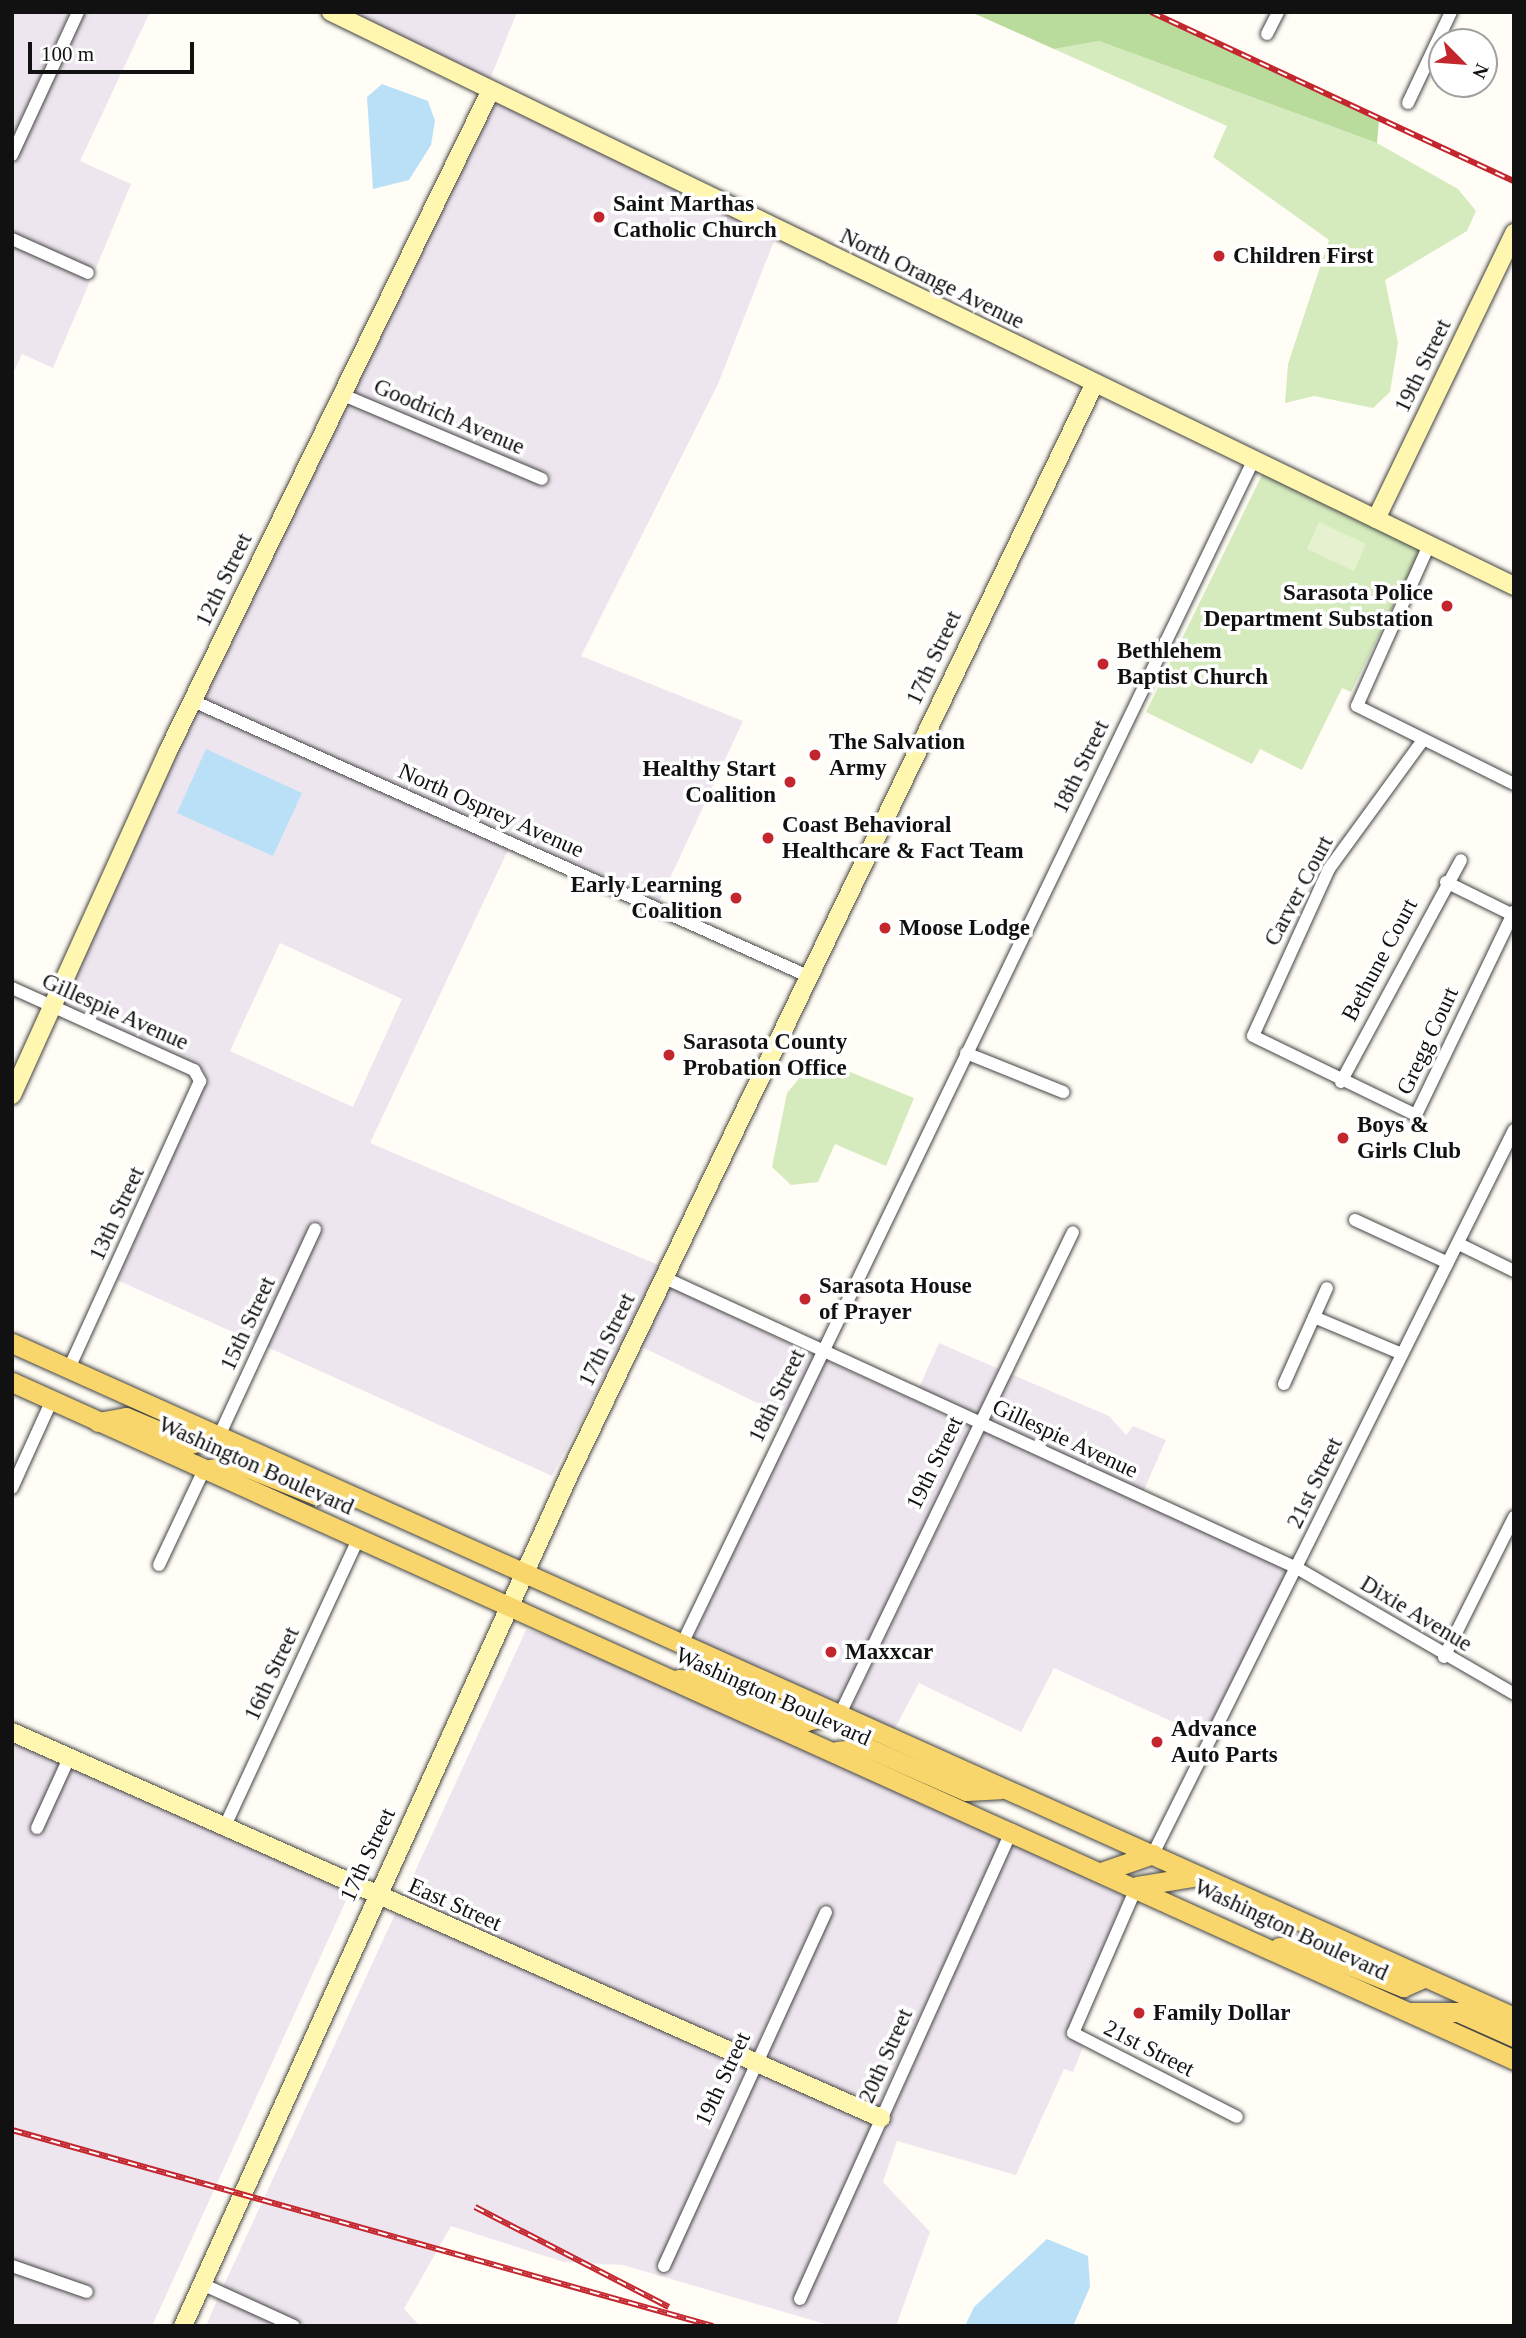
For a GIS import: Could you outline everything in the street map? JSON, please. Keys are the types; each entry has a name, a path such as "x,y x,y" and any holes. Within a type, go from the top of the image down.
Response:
{"main road":[{"name":"Washington Boulevard","path":"12,1343 1514,2017"},
{"name":"Washington Boulevard","path":"12,1382 1104,1871 1514,2060"},
{"path":"98,1422 126,1417 190,1444 219,1436"},
{"path":"204,1470 238,1464 316,1495 331,1487"},
{"path":"674,1680 712,1680 806,1721 840,1714"},
{"path":"836,1751 868,1748 966,1791 1005,1788"},
{"path":"1104,1871 1153,1854"},
{"path":"1137,1886 1200,1876"},
{"path":"1270,1947 1307,1948 1403,1987 1424,1977"},
{"path":"1409,2012 1458,2012 1514,2037"}],"street":[{"path":"12,155 78,12"},
{"name":"North Orange Avenue","path":"331,12 490,92 1514,586"},
{"path":"1267,34 1278,12"},
{"path":"1408,103 1451,12"},
{"name":"12th Street","path":"12,1095 193,701 490,92"},
{"name":"19th Street","path":"1376,519 1514,233"},
{"path":"12,239 88,273"},
{"name":"17th Street","path":"183,2326 525,1573 1094,385"},
{"name":"Goodrich Avenue","path":"341,394 542,479"},
{"name":"18th Street","path":"682,1644 1253,461"},
{"path":"1429,545 1356,702 1423,740 1514,784"},
{"name":"North Osprey Avenue","path":"193,701 810,977"},
{"name":"Carver Court","path":"1341,1082 1254,1036 1329,869 1423,740"},
{"name":"Bethune Court","path":"1341,1082 1446,883 1461,860"},
{"path":"1446,883 1513,912"},
{"name":"Gregg Court","path":"1341,1082 1416,1115 1513,912"},
{"name":"Gillespie Avenue","path":"12,988 198,1076"},
{"path":"965,1053 1063,1093"},
{"name":"13th Street","path":"69,1368 196,1096 198,1076"},
{"name":"21st Street","path":"1153,1854 1514,1130"},
{"path":"1355,1220 1448,1263"},
{"name":"15th Street","path":"219,1436 315,1229"},
{"name":"19th Street","path":"840,1714 1073,1232"},
{"path":"1458,1244 1514,1271"},
{"name":"Gillespie Avenue","path":"665,1278 1297,1568"},
{"path":"1283,1384 1326,1288"},
{"path":"1314,1317 1402,1354"},
{"path":"12,1488 52,1400"},
{"path":"159,1565 204,1470"},
{"path":"1444,1657 1514,1517"},
{"name":"16th Street","path":"223,1828 358,1539"},
{"name":"Dixie Avenue","path":"1297,1568 1444,1657 1514,1694"},
{"name":"East Street","path":"12,1732 376,1897 881,2118"},
{"path":"37,1828 69,1758"},
{"name":"20th Street","path":"800,2299 1012,1830"},
{"name":"21st Street","path":"1137,1886 1073,2033 1237,2117"},
{"name":"19th Street","path":"664,2266 826,1912"},
{"path":"12,2266 87,2292"},
{"path":"202,2284 294,2326"}],"shaded area":[{"path":"12,12 70,12 12,139"},
{"path":"85,12 150,12 80,161 131,184 95,270 12,232 12,170"},
{"path":"344,12 517,12 488,84"},
{"path":"493,100 776,236 718,384 581,656 743,721 659,902 201,698 344,402 546,486 550,476 349,391"},
{"path":"12,245 90,281 53,368 22,354 12,376"},
{"path":"196,709 509,848 370,1143 663,1267 552,1476 267,1347 323,1227 312,1221 255,1342 117,1280 207,1077 203,1070 60,1003","holes":["280,943 402,999 353,1107 230,1051"]},
{"path":"668,1286 814,1355 784,1416 638,1345"},
{"path":"939,1343 999,1369 978,1416 918,1390"},
{"path":"825,1360 973,1427 838,1705 692,1640"},
{"path":"1011,1374 1109,1416 1126,1435 1133,1426 1166,1440 1143,1492 990,1421"},
{"path":"985,1432 1288,1570 1204,1736 1054,1668 1021,1732 919,1683 894,1730 850,1710"},
{"path":"526,1630 576,1643 1001,1839 877,2110 764,2060 833,1909 822,1904 752,2055 401,1902"},
{"path":"12,1741 350,1892 152,2326 12,2326 12,2272 91,2299 94,2289 12,2260"},
{"path":"1013,1844 1125,1896 1067,2030 1084,2045 1073,2072 1064,2069 1016,2175 897,2141 883,2182 930,2232 896,2326 832,2326 623,2265 564,2262 451,2226 404,2309 420,2326 308,2326 223,2287 396,1912 747,2066 656,2268 667,2274 759,2071 873,2121 792,2301 804,2307"},
{"path":"218,2298 280,2326 206,2326"}],"green space":[{"path":"971,12 1145,12 1379,120 1377,143 1099,41 1054,49"},
{"path":"1099,41 1377,143 1458,189 1476,211 1467,231 1385,280 1398,343 1390,392 1373,408 1314,396 1285,403 1288,364 1329,240 1213,157 1227,126 1054,49"},
{"path":"1263,473 1421,550 1351,692 1342,688 1302,770 1260,749 1252,764 1146,712"},
{"path":"1319,522 1366,544 1354,571 1307,549"},
{"path":"816,1058 914,1098 886,1166 835,1144 818,1182 791,1185 772,1167 787,1093"}],"water":[{"path":"382,84 428,101 435,121 431,145 409,180 373,189 367,97"},
{"path":"206,749 302,793 273,856 177,813"},
{"path":"1047,2239 1088,2256 1090,2287 1073,2326 965,2326 974,2307"}],"railway":[{"path":"1151,12 1514,181"},
{"path":"12,2130 713,2326"},
{"path":"475,2207 669,2307"}],"place":[{"name":"Saint Marthas Catholic Church","path":"599,217"},
{"name":"Children First","path":"1219,256"},
{"name":"Sarasota Police Department Substation","path":"1447,606"},
{"name":"Bethlehem Baptist Church","path":"1103,664"},
{"name":"The Salvation Army","path":"815,755"},
{"name":"Healthy Start Coalition","path":"790,782"},
{"name":"Coast Behavioral Healthcare & Fact Team","path":"768,838"},
{"name":"Early Learning Coalition","path":"736,898"},
{"name":"Moose Lodge","path":"885,928"},
{"name":"Sarasota County Probation Office","path":"669,1055"},
{"name":"Boys & Girls Club","path":"1343,1138"},
{"name":"Sarasota House of Prayer","path":"805,1299"},
{"name":"Maxxcar","path":"831,1652"},
{"name":"Advance Auto Parts","path":"1157,1742"},
{"name":"Family Dollar","path":"1139,2013"}]}
